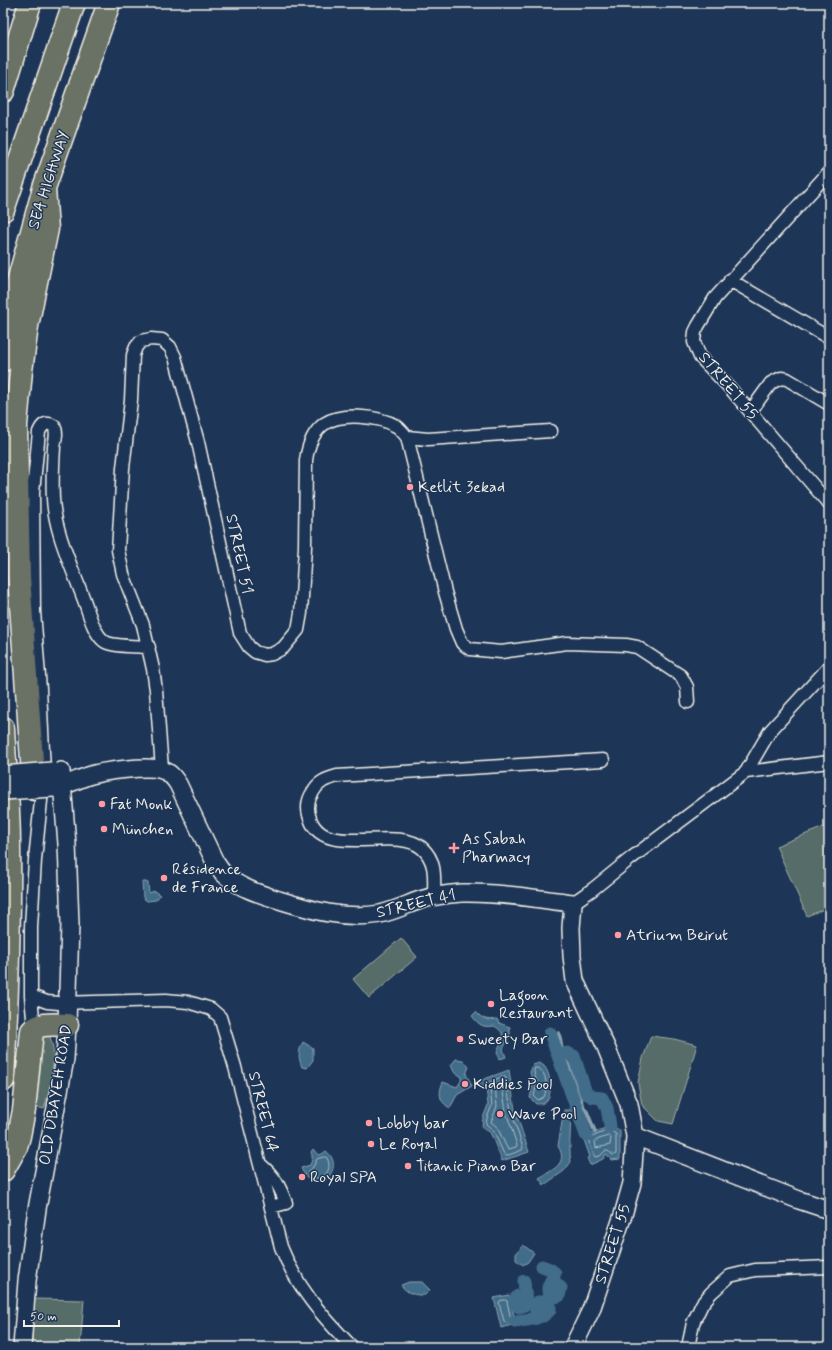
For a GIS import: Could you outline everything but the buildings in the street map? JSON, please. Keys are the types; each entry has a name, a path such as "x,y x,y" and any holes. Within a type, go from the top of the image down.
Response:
{"highway":[{"path":"3,91 30,3"},
{"name":"SEA HIGHWAY","path":"3,210 74,3"},
{"name":"SEA HIGHWAY","path":"3,360 13,300 44,188 109,3"},
{"path":"44,188 47,229 27,326 16,425 19,577 49,779"},
{"path":"3,728 9,844 9,906 3,1080"},
{"path":"3,1170 16,1147 19,1136 24,1110 31,1036 34,1029 44,1025 67,1025"}],"street":[{"name":"STREET 55","path":"829,172 715,298 695,332 694,342 700,357 750,412 829,504"},
{"path":"730,280 829,338"},
{"name":"STREET 51","path":"162,769 156,690 149,646 143,625 123,574 118,550 123,468 131,400 133,355 136,347 141,341 151,339 162,340 170,347 175,357 198,442 240,633 249,647 255,652 265,655 272,654 283,648 298,630 301,613 305,547 306,460 308,448 316,431 324,424 332,420 346,417 364,417 398,426 407,437"},
{"path":"750,412 771,383 781,378 787,379 829,404"},
{"path":"34,1029 30,958 34,866 44,771 34,612 34,492 39,432 45,424 51,424 54,426 56,433 54,446 53,500 57,525 94,626 99,636 105,642 114,645 149,646"},
{"path":"551,431 428,439 407,437 456,629 462,643 470,649 501,652 567,643 626,645 637,647 681,676 687,687 688,702"},
{"path":"573,903 593,889 630,858 746,772 770,731 829,666"},
{"path":"434,897 434,868 430,857 422,847 411,842 398,840 340,839 328,837 317,830 311,820 308,808 310,797 316,786 326,779 337,776 603,760"},
{"path":"746,772 829,762"},
{"path":"3,775 49,779 89,776 131,769 162,769"},
{"name":"STREET 41","path":"162,769 175,778 183,792 215,862 224,874 248,890 309,910 346,916 378,914 434,897 476,893 573,903"},
{"path":"3,791 49,779"},
{"name":"OLD DBAYEH ROAD","path":"22,1347 27,1281 37,1209 65,1059 67,1025 70,924 67,844 49,779"},
{"name":"STREET 55","path":"573,903 572,956 575,981 606,1047 628,1104 635,1136 632,1184 623,1215 591,1310 573,1347"},
{"name":"STREET 64","path":"31,996 47,1002 68,1003 166,1000 188,1002 211,1009 220,1017 228,1039 281,1246 288,1265 314,1306 352,1347"},
{"path":"635,1136 798,1200 829,1210"},
{"path":"688,1347 693,1323 702,1304 711,1293 730,1276 755,1270 829,1267"}],"green space":[{"path":"829,825 829,907 807,916 776,846"},
{"path":"401,938 417,957 369,998 353,979"},
{"path":"49,1035 52,1043 53,1062 51,1082 44,1109 33,1106 39,1045 43,1037"},
{"path":"651,1036 674,1039 697,1045 673,1124 658,1121 642,1105 638,1083 643,1058"},
{"path":"33,1299 84,1300 80,1347 32,1347"}],"water":[{"path":"142,882 148,883 149,893 154,891 160,895 156,900 147,901 143,898"},
{"path":"476,1012 483,1018 488,1020 497,1019 499,1023 510,1027 510,1035 503,1049 506,1057 500,1059 497,1053 502,1038 499,1029 494,1026 487,1027 479,1024 472,1016"},
{"path":"303,1042 313,1048 313,1060 307,1068 302,1067 299,1058 299,1051"},
{"name":"Kiddies Pool","path":"456,1059 463,1060 469,1067 466,1074 472,1086 457,1095 450,1108 446,1106 440,1097 440,1090 443,1082 457,1087 461,1081 461,1076 454,1072 451,1065"},
{"path":"539,1063 544,1066 550,1079 550,1094 546,1101 536,1104 530,1098 533,1083 530,1072 533,1065"},
{"name":"Wave Pool","path":"509,1070 515,1110 529,1152 502,1161 490,1132 482,1128 483,1118 488,1105 486,1087 480,1087 479,1081"},
{"path":"564,1110 570,1110 571,1162 564,1171 544,1185 539,1178 558,1166 562,1157 558,1146"},
{"path":"610,1126 620,1130 620,1159 611,1160 606,1154 603,1159 590,1165 587,1158 590,1157 583,1137"},
{"path":"313,1149 318,1155 326,1151 332,1158 333,1169 325,1181 317,1182 310,1180 301,1168 310,1165 312,1158 311,1152"},
{"path":"523,1245 534,1253 528,1262 523,1265 516,1260 516,1254"},
{"path":"409,1282 422,1282 430,1290 425,1295 412,1293 403,1288 401,1285"},
{"path":"509,1295 516,1324 501,1328 494,1298"}],"waterway":[{"path":"550,1033 586,1135"},
{"path":"559,1033 563,1057 573,1072 575,1079 574,1089 577,1097 587,1112 595,1132"},
{"path":"555,1035 560,1045"},
{"path":"567,1053 574,1056 586,1093 593,1097 602,1098 607,1108 610,1126"},
{"path":"566,1063 568,1072 581,1097 582,1114 590,1133"},
{"path":"515,1321 540,1317 544,1314 547,1306 543,1302 538,1302 535,1304 536,1313 539,1315 543,1316 550,1310 549,1296 549,1292 549,1289 550,1286 554,1283 560,1288 558,1295 555,1297 550,1295 549,1293 548,1291 548,1288 550,1285 552,1282 555,1282 561,1288 559,1296 552,1298 549,1295 548,1292 548,1289 549,1286 555,1273 542,1266"},
{"path":"518,1296 515,1299 515,1304 519,1307 523,1306 526,1302 524,1281"}],"place":[{"name":"Ketlit 3ekad","path":"410,487"},
{"name":"Fat Monk","path":"102,804"},
{"name":"München","path":"104,829"},
{"name":"As Sabah Pharmacy","path":"454,848"},
{"name":"Résidence de France","path":"164,878"},
{"name":"Atrium Beirut","path":"618,935"},
{"name":"Lagoon Restaurant","path":"491,1004"},
{"name":"Sweety Bar","path":"460,1039"},
{"name":"Kiddies Pool","path":"465,1084"},
{"name":"Wave Pool","path":"500,1114"},
{"name":"Lobby bar","path":"369,1123"},
{"name":"Le Royal","path":"371,1144"},
{"name":"Titanic Piano Bar","path":"408,1166"},
{"name":"Royal SPA","path":"302,1177"}]}
